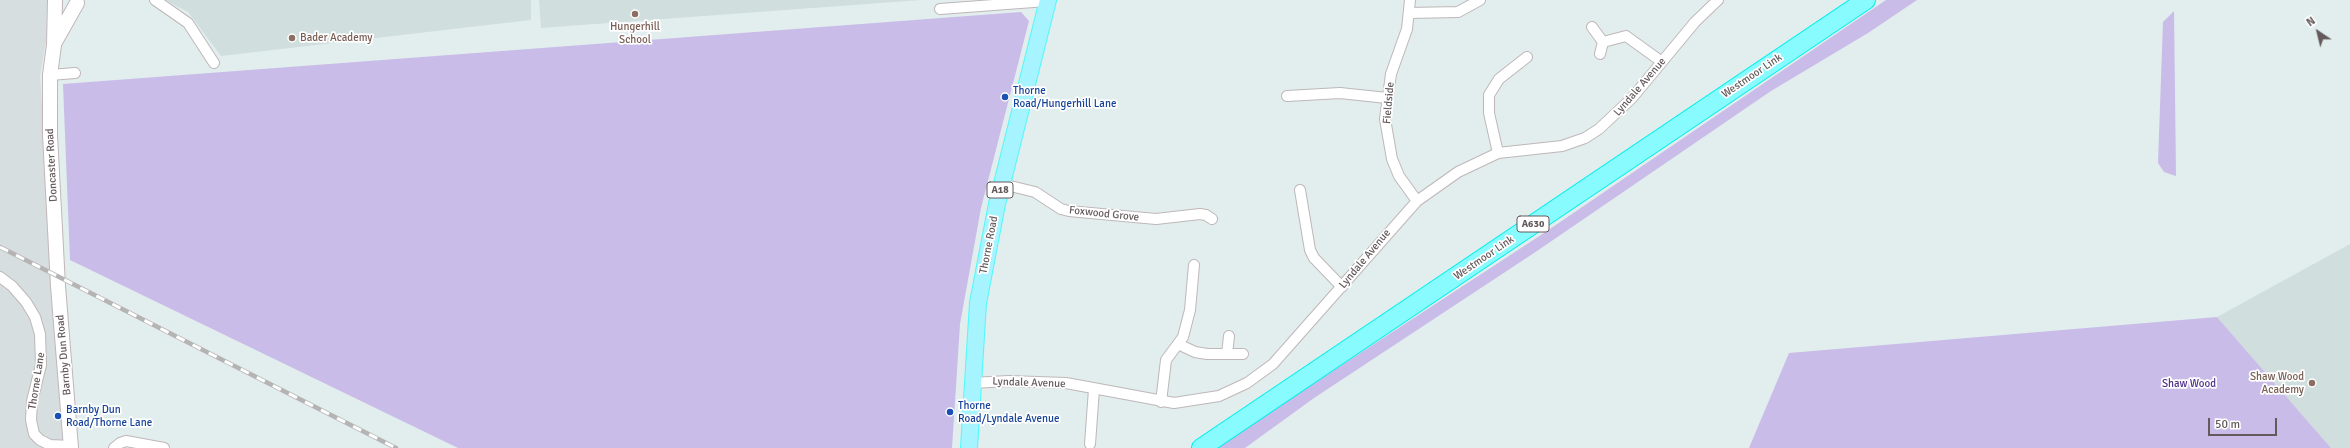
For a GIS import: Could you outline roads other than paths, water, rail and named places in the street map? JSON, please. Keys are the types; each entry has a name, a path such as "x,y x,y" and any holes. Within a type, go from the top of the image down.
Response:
{"highway":[{"name":"Westmoor Link","path":"1201,448 1866,0"}],"main road":[{"name":"Thorne Road","path":"969,448 978,303 1002,184 1047,1"}],"street":[{"path":"56,0 70,4 81,2"},
{"name":"Doncaster Road","path":"56,0 54,45 50,75 50,135 58,286"},
{"path":"155,0 188,23 214,63"},
{"name":"Fieldside","path":"1410,0 1407,29 1391,74 1385,119 1392,159 1399,176 1417,201"},
{"path":"1409,13 1458,12 1480,0"},
{"name":"Lyndale Avenue","path":"972,383 1045,382 1174,403 1206,400 1219,396 1247,383 1273,364 1342,287 1403,215 1417,201 1458,172 1498,153 1562,146 1585,138 1612,119 1695,22 1718,0"},
{"path":"940,9 1047,1"},
{"name":"Doncaster Road","path":"54,45 81,2"},
{"path":"1592,27 1603,42"},
{"path":"1603,42 1626,36 1662,62"},
{"path":"1600,54 1603,42"},
{"path":"1498,153 1489,113 1489,95 1498,79 1527,57"},
{"path":"50,75 75,74"},
{"path":"1287,96 1340,93 1387,98"},
{"name":"Foxwood Grove","path":"1002,184 1036,192 1061,209 1070,211 1156,219 1206,214 1212,219"},
{"path":"1300,190 1310,250 1314,258 1342,287"},
{"path":"1161,402 1164,366 1169,353 1183,337 1190,310 1194,265"},
{"name":"Thorne Lane","path":"0,277 12,286 26,302 35,318 40,334 41,365 32,402 31,420 34,434 40,440 50,445 71,447"},
{"name":"Barnby Dun Road","path":"58,286 71,447"},
{"path":"1227,354 1229,336"},
{"path":"1178,344 1195,352 1243,354"},
{"path":"1090,444 1094,389"},
{"path":"114,448 120,443 126,441 164,448"}],"railway":[{"path":"0,247 396,448"}],"place":[{"name":"Hungerhill School","path":"635,14"},
{"name":"Bader Academy","path":"292,38"},
{"name":"Thorne Road/Hungerhill Lane","path":"1005,97"},
{"name":"Shaw Wood Academy","path":"2312,383"},
{"name":"Thorne Road/Lyndale Avenue","path":"950,412"},
{"name":"Barnby Dun Road/Thorne Lane","path":"58,416"}],"park label":[{"name":"Shaw Wood","path":"2189,384"}]}
